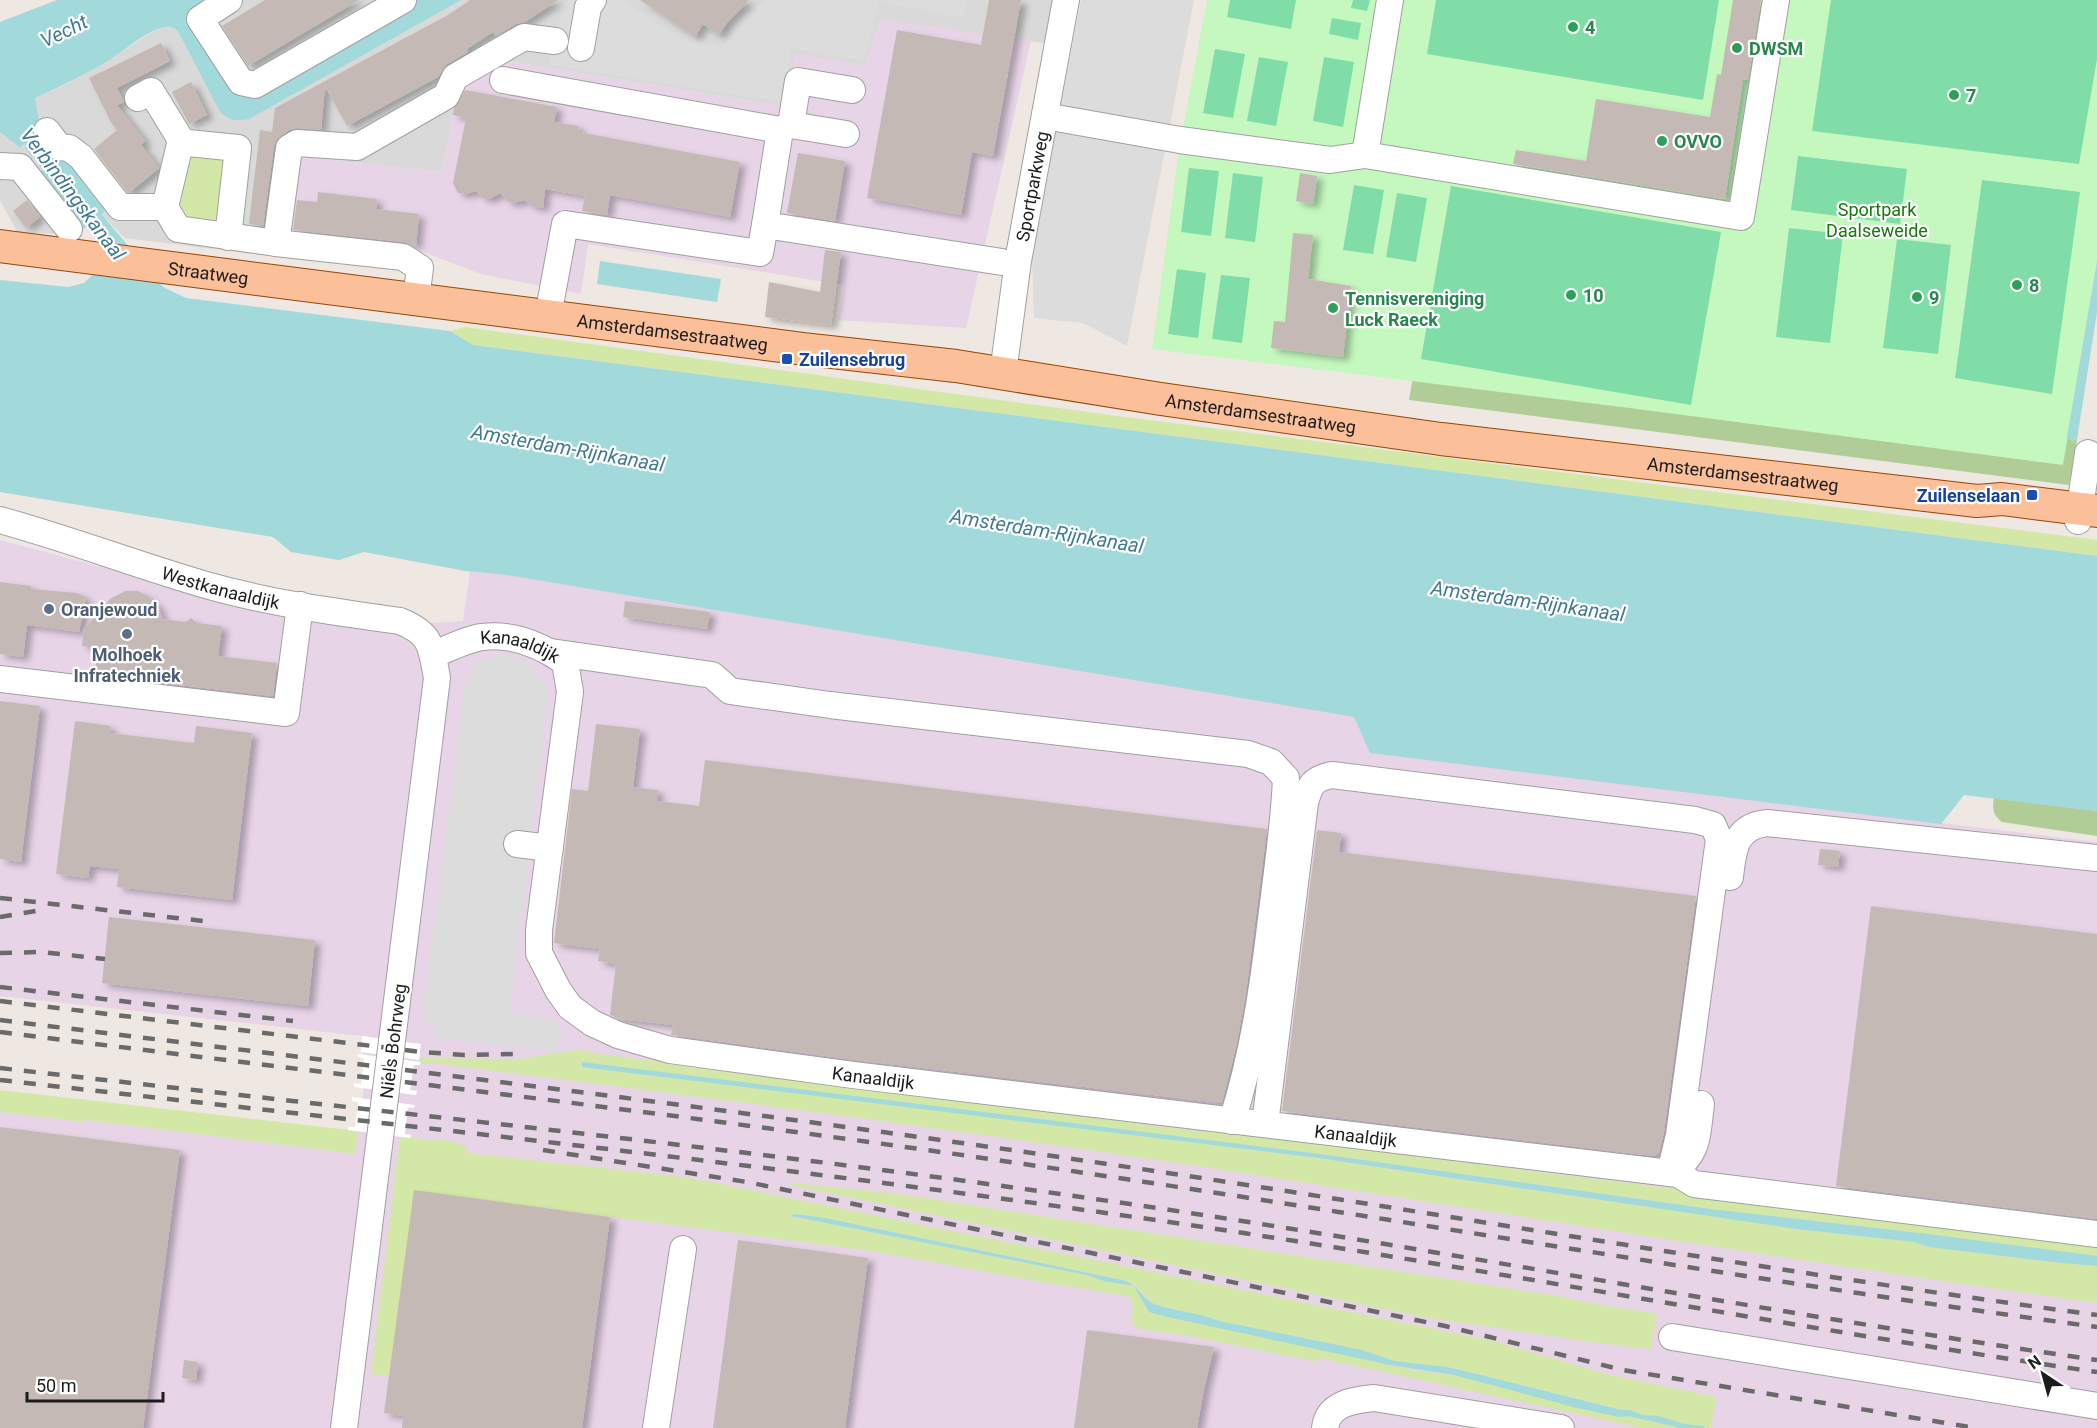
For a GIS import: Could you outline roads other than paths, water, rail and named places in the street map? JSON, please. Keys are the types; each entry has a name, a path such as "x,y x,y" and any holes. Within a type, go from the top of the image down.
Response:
{"main road":[{"name":"Straatweg","path":"0,246 68,242 167,267 548,316"},
{"name":"Amsterdamsestraatweg","path":"548,316 956,366 1161,399 1441,439 1977,501 1999,510 2088,516"}],"street":[{"path":"229,0 200,19 241,82 255,85 403,0"},
{"path":"581,48 588,7 592,0"},
{"name":"Sportparkweg","path":"1003,373 1018,261 1066,0"},
{"path":"1365,155 1390,0"},
{"path":"1045,116 1180,140 1330,160 1365,155 1741,217 1776,0"},
{"path":"276,243 290,148 297,143 357,147 446,96 455,76 524,37 555,41"},
{"path":"503,80 785,127 846,134"},
{"path":"548,316 565,225 760,253 785,127 798,81 852,90"},
{"path":"138,98 151,91 181,140 238,148 234,238"},
{"path":"46,131 59,147 69,148 81,157 120,207 165,207 181,140"},
{"path":"0,166 20,167 68,242"},
{"name":"Straatweg","path":"165,207 178,230 403,257 420,267 416,299"},
{"path":"765,225 1002,262"},
{"path":"2088,453 2088,516"},
{"name":"Westkanaaldijk","path":"0,520 38,530 208,586 300,605 400,621 417,628 427,639 433,654"},
{"path":"0,679 286,713 300,605"},
{"name":"Kanaaldijk","path":"433,654 480,637 520,639 551,652 565,662 570,692 539,930 539,953 558,990 570,1007 592,1023 618,1035 653,1046 699,1054 853,1075 1674,1173 1694,1184 2097,1234"},
{"path":"551,652 712,675 730,691 830,705 1248,754 1271,762 1286,778 1280,851 1261,1003 1243,1086 1233,1120"},
{"name":"Niels Bohrweg","path":"344,1428 427,769 437,678 433,654"},
{"path":"1265,1124 1305,803 1310,786 1320,777 1332,775 1695,820 1713,825 1719,839 1674,1173"},
{"path":"1674,1173 1686,1162 1696,1144 1732,856 1739,837 1754,824 1767,823 2097,858"},
{"path":"517,844 550,849"},
{"path":"656,1428 683,1249"},
{"path":"1672,1337 2097,1406"},
{"path":"1325,1428 1326,1420 1336,1408 1353,1400 1374,1398 1561,1428"}],"water":[{"path":"57,0 210,0 237,88 418,0 461,0 249,119 233,120 220,112 179,33 168,26 145,35 111,59 35,98 41,132 64,153 108,209 101,214 163,287 186,298 450,331 473,345 2097,556 2097,811 1964,795 1941,824 1370,753 1354,717 506,575 465,571 364,552 339,560 291,552 273,537 0,492 0,280 68,287 84,283 102,266 100,243 88,226 81,230 39,173 44,169 34,156 32,157 26,146 24,144 20,148 0,132 0,22"},
{"path":"600,261 721,279 717,302 597,284"},
{"path":"2097,261 2097,312 2077,439 2072,441 2067,437"},
{"path":"582,1062 1320,1154 1710,1209 2097,1256 2097,1266 1796,1229 1318,1158 582,1067"},
{"path":"794,1214 825,1218 1122,1280 1128,1282 1133,1285 1137,1288 1150,1302 1171,1309 1362,1350 1394,1361 1447,1367 1621,1410 1659,1416 1705,1428 1681,1428 1628,1416 1619,1417 1454,1375 1390,1365 1167,1317 1149,1312 1134,1286 791,1216"}],"railway":[{"path":"0,898 212,922"},
{"path":"0,917 47,909"},
{"path":"0,953 41,952 105,959"},
{"path":"0,987 293,1021"},
{"path":"0,1001 422,1052 464,1055 515,1054"},
{"path":"0,1020 952,1142 1213,1180 1844,1279 2097,1315"},
{"path":"0,1032 896,1146 1158,1184 1828,1289 2097,1327"},
{"path":"0,1068 681,1145 952,1179 1215,1217 1845,1321 2097,1360"},
{"path":"0,1080 582,1146 1162,1221 2097,1372"},
{"path":"543,1150 747,1182 1445,1326 1623,1370 1976,1428"}],"place":[{"name":"4","path":"1573,27"},
{"name":"DWSM","path":"1737,48"},
{"name":"7","path":"1954,95"},
{"name":"OVVO","path":"1662,141"},
{"name":"8","path":"2017,285"},
{"name":"10","path":"1571,295"},
{"name":"9","path":"1917,297"},
{"name":"Tennisvereniging Luck Raeck","path":"1333,308"},
{"name":"Zuilensebrug","path":"787,359"},
{"name":"Zuilenselaan","path":"2032,495"},
{"name":"Oranjewoud","path":"49,609"},
{"name":"Molhoek Infratechniek","path":"127,634"}],"water label":[{"name":"Vecht","path":"64,31"},
{"name":"Verbindingskanaal","path":"73,194"},
{"name":"Amsterdam-Rijnkanaal","path":"568,448"},
{"name":"Amsterdam-Rijnkanaal","path":"1047,531"},
{"name":"Amsterdam-Rijnkanaal","path":"1528,601"}],"park label":[{"name":"Sportpark Daalseweide","path":"1877,219"}]}
